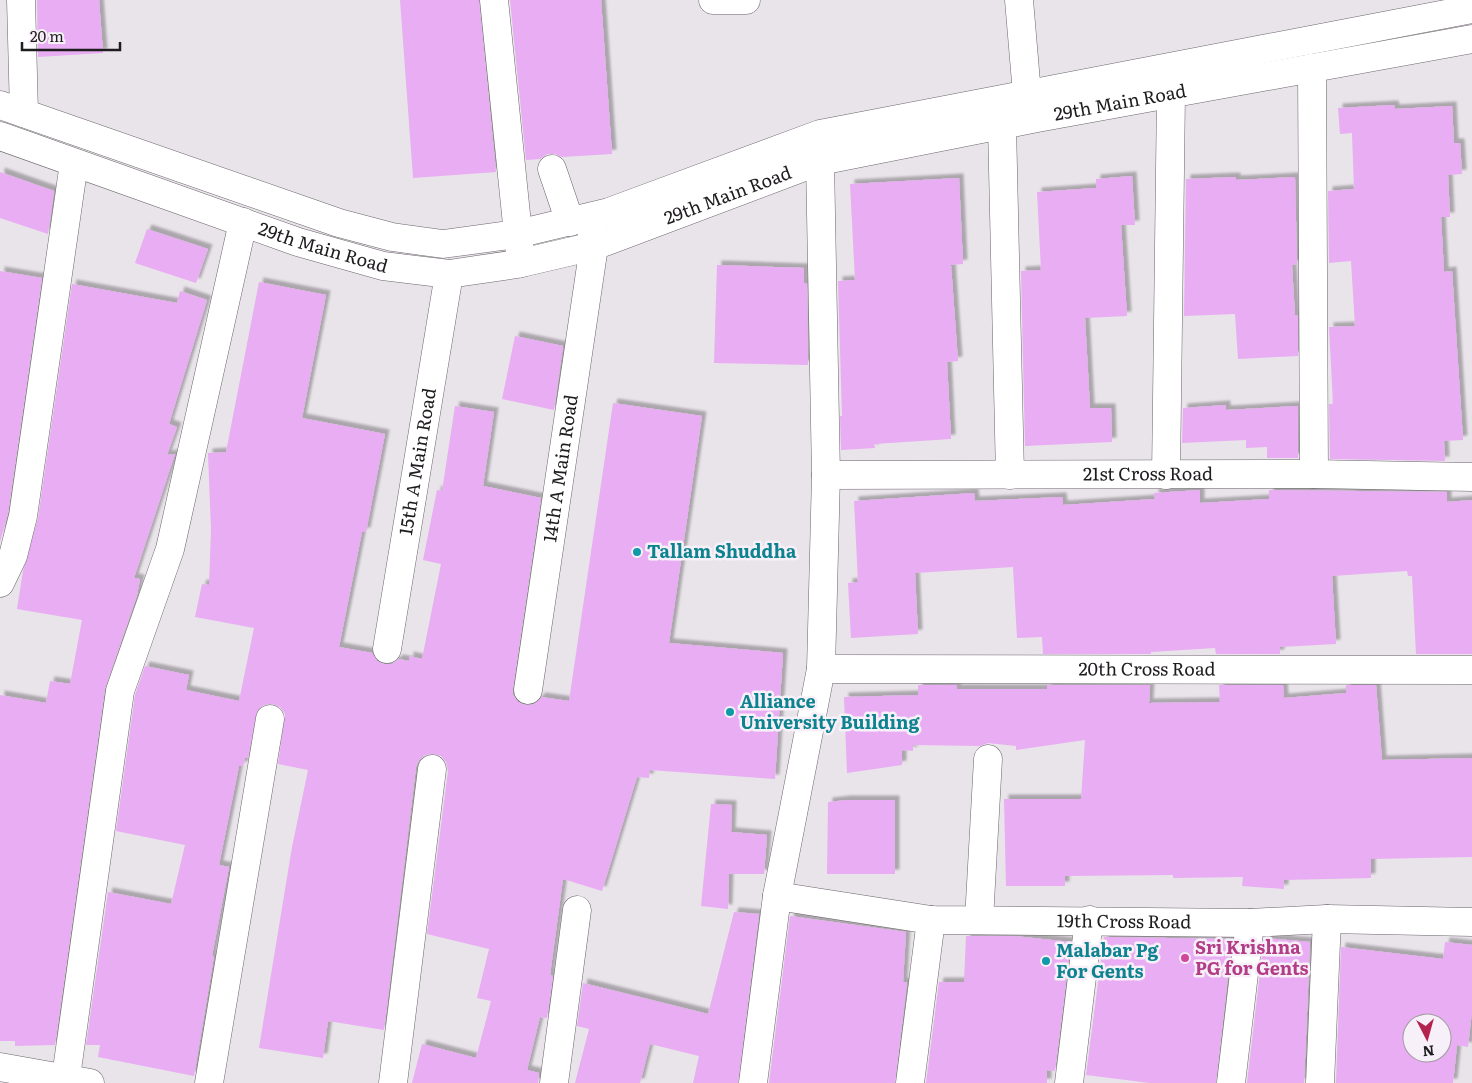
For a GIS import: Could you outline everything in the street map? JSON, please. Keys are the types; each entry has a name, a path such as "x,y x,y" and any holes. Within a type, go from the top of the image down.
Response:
{"street":[{"path":"12,109 21,0"},
{"path":"494,0 517,234 522,263"},
{"path":"713,0 746,0"},
{"path":"1019,0 1027,94"},
{"name":"29th Main Road","path":"12,109 339,223 392,237 443,244 517,234 609,212 820,134 1472,9"},
{"name":"29th Main Road","path":"0,136 298,242 383,266 449,274 522,263 594,246 820,161 1002,125 1472,39"},
{"path":"1312,68 1314,474"},
{"path":"1166,475 1171,94"},
{"path":"1002,125 1010,475"},
{"path":"753,1083 777,896 821,669 826,475 820,161"},
{"path":"0,583 13,556 24,516 74,163"},
{"path":"552,169 594,246"},
{"path":"0,1067 78,1080 120,690 170,550 243,222"},
{"name":"14th A Main Road","path":"528,690 594,246"},
{"name":"15th A Main Road","path":"387,649 449,274"},
{"name":"21st Cross Road","path":"826,475 1314,474 1472,477"},
{"name":"20th Cross Road","path":"821,669 1472,670"},
{"path":"209,1083 270,719"},
{"path":"979,920 988,759"},
{"path":"393,1083 432,770"},
{"name":"19th Cross Road","path":"777,896 931,920 1250,923 1328,918 1472,922"},
{"path":"554,1083 577,910"},
{"path":"1320,1083 1328,918"},
{"path":"910,1083 931,920"},
{"path":"1069,1083 1088,920"},
{"path":"1231,1083 1250,923"}],"building":[{"path":"37,0 99,0 103,53 38,57"},
{"path":"400,0 479,0 496,172 413,178"},
{"path":"510,0 601,0 612,154 562,157 555,154 547,154 540,159 526,160"},
{"path":"1394,105 1395,109 1452,106 1454,143 1460,143 1462,174 1448,175 1450,217 1441,217 1444,272 1452,271 1463,440 1444,441 1445,461 1330,459 1329,404 1333,404 1329,327 1355,326 1351,261 1329,263 1328,191 1354,189 1352,133 1340,134 1338,108"},
{"path":"0,172 54,191 48,234 0,218"},
{"path":"1132,176 1135,225 1121,225 1127,316 1085,318 1090,408 1111,408 1112,442 1025,446 1021,271 1041,270 1037,192 1096,188 1096,179"},
{"path":"1236,177 1236,180 1295,177 1297,264 1292,265 1295,316 1298,315 1298,356 1238,359 1235,314 1184,316 1186,179"},
{"path":"959,178 963,264 951,265 958,361 947,362 951,439 874,444 875,448 841,450 840,416 842,416 838,281 855,280 850,184"},
{"path":"147,229 208,249 196,283 135,263"},
{"path":"717,265 804,268 804,283 807,283 808,365 714,363"},
{"path":"0,271 42,278 8,513 0,542"},
{"path":"259,282 326,295 302,418 385,434 366,532 362,532 339,647 372,653 377,661 384,664 392,664 399,659 409,661 409,656 422,659 441,564 423,560 437,490 442,491 455,406 494,412 483,486 541,498 513,688 513,695 518,702 526,705 534,704 541,697 569,701 613,403 702,416 669,643 783,653 775,779 650,770 649,778 637,777 602,891 563,879 550,975 553,976 547,1018 540,1017 527,1070 539,1073 538,1083 412,1083 422,1044 476,1058 491,1001 477,998 489,949 427,934 448,771 446,762 441,756 434,754 425,755 419,760 416,767 384,1030 328,1021 323,1058 259,1048 292,847 308,770 278,764 285,714 280,707 272,704 264,705 258,709 248,758 245,758 243,766 239,766 219,865 229,867 212,956 214,956 194,1076 98,1057 100,1045 86,1045 108,892 171,904 185,845 116,831 135,695 145,666 189,675 186,690 239,701 254,628 195,617 202,584 209,585 211,530 208,453 226,452"},
{"path":"72,284 177,303 180,291 207,300 169,424 177,427 167,455 175,454 134,578 140,579 137,595 105,689 55,1045 15,1046 15,1041 0,1041 0,695 46,703 50,681 70,684 82,620 17,609 23,571 38,518"},
{"path":"515,336 563,346 554,410 502,399"},
{"path":"1226,405 1226,410 1298,406 1298,458 1267,458 1267,447 1246,448 1246,440 1182,443 1183,408"},
{"path":"1200,490 1200,503 1269,499 1269,490 1447,492 1447,502 1472,500 1472,654 1416,654 1412,576 1408,576 1407,571 1332,576 1336,644 1280,647 1280,654 1216,654 1215,648 1151,652 1151,654 1043,654 1042,637 1017,638 1013,567 915,573 918,634 851,638 848,583 858,582 854,501 974,493 975,501 1062,497 1063,505 1155,499 1154,493"},
{"path":"918,685 957,685 957,689 1047,689 1047,685 1150,685 1149,703 1220,702 1219,685 1283,685 1284,698 1346,693 1346,685 1376,685 1382,760 1472,758 1472,857 1371,859 1371,878 1284,880 1284,889 1242,886 1243,877 1173,878 1173,875 1065,876 1065,886 1006,886 1004,799 1081,799 1085,740 1016,750 1016,746 988,743 980,746 913,745 913,751 902,750 902,765 847,773 844,697 918,695"},
{"path":"895,800 895,874 827,874 828,802"},
{"path":"711,804 732,805 731,832 767,835 764,874 729,874 728,909 701,906"},
{"path":"734,912 759,914 738,1083 693,1083 699,1056 650,1044 640,1083 575,1083 589,1029 577,1026 583,983 708,1014"},
{"path":"790,916 906,932 903,982 907,982 895,1083 769,1083"},
{"path":"966,936 1014,936 1071,942 1055,1071 1047,1070 1047,1083 926,1083 939,982 964,982"},
{"path":"1104,937 1232,939 1216,1083 1150,1083 1086,1075"},
{"path":"1264,938 1310,942 1304,1083 1247,1083"},
{"path":"1445,942 1472,945 1472,1011 1468,1047 1457,1045 1453,1083 1336,1083 1341,947 1443,959"}],"place":[{"name":"Tallam Shuddha","path":"637,552"},
{"name":"Alliance University Building","path":"730,712"},
{"name":"Sri Krishna PG for Gents","path":"1185,958"},
{"name":"Malabar Pg For Gents","path":"1046,961"}]}
